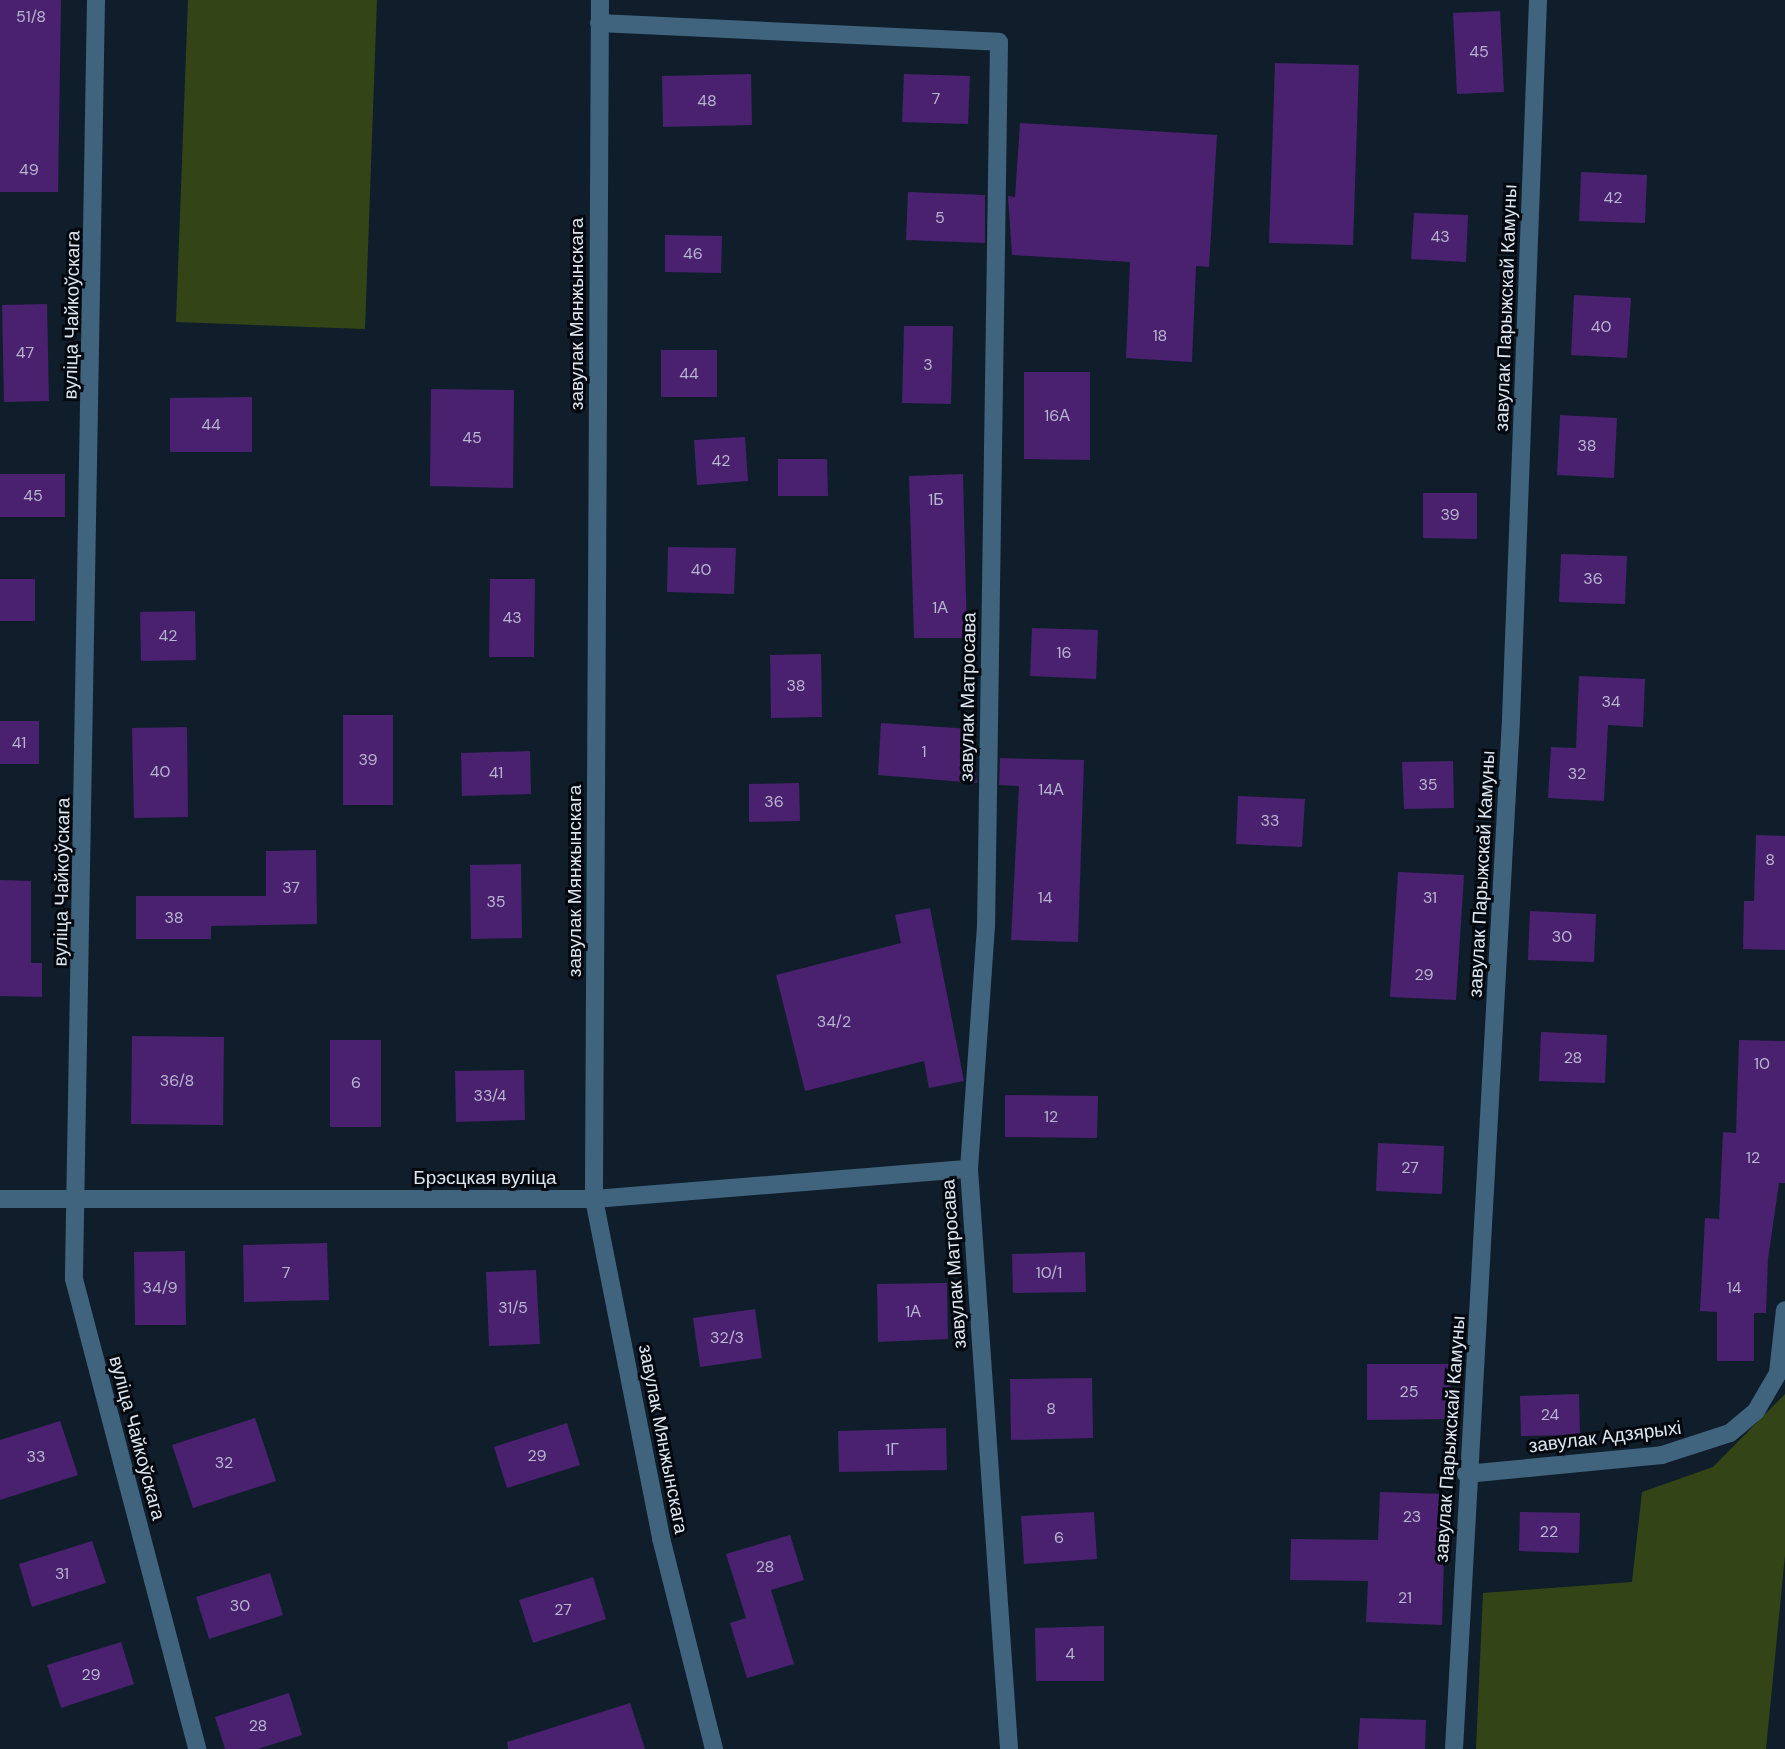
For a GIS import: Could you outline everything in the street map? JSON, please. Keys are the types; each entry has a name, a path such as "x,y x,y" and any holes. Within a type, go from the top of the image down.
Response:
{"street":[{"name":"вуліца Чайкоўскага","path":"96,0 74,1279 197,1749"},
{"name":"завулак Мянжынскага","path":"600,0 594,1199 661,1538 713,1749"},
{"name":"завулак Парыжскай Камуны","path":"1454,1749 1466,1474 1480,1325 1511,719 1538,0"},
{"name":"завулак Матросава","path":"599,23 999,42 986,926 969,1169 1009,1749"},
{"name":"Брэсцкая вуліца","path":"0,1199 594,1199 969,1169"},
{"name":"завулак Адзярыхі","path":"1466,1474 1662,1455 1730,1433 1756,1410 1778,1373 1785,1310"}],"green space":[{"path":"188,0 377,0 365,329 176,322"},
{"path":"1785,1394 1785,1555 1766,1749 1476,1749 1483,1593 1632,1582 1642,1492 1713,1467"}],"building":[{"path":"0,0 61,0 58,192 0,192"},
{"path":"1500,11 1504,92 1457,94 1453,13"},
{"path":"1275,63 1359,65 1353,245 1269,243"},
{"path":"751,74 752,125 663,127 662,76"},
{"path":"904,74 970,76 968,124 902,122"},
{"path":"1020,123 1217,135 1209,267 1196,266 1192,362 1126,358 1130,262 1012,255 1008,196 1015,197"},
{"path":"1581,172 1647,175 1645,223 1579,221"},
{"path":"908,192 985,195 985,243 906,240"},
{"path":"1414,213 1468,215 1466,262 1411,259"},
{"path":"665,235 722,236 721,273 665,272"},
{"path":"1574,295 1631,298 1627,358 1571,355"},
{"path":"47,304 49,401 4,402 2,305"},
{"path":"904,326 953,326 951,404 902,403"},
{"path":"661,350 717,350 717,397 661,397"},
{"path":"1024,372 1090,372 1090,460 1024,459"},
{"path":"431,389 514,390 513,488 430,486"},
{"path":"252,397 252,452 170,452 170,398"},
{"path":"1560,415 1617,418 1614,478 1557,475"},
{"path":"745,437 748,481 697,485 694,440"},
{"path":"778,459 827,459 828,496 778,496"},
{"path":"0,474 65,474 65,517 0,517"},
{"path":"963,474 967,638 914,638 909,476"},
{"path":"1423,493 1477,493 1477,539 1423,538"},
{"path":"668,547 736,548 734,594 667,592"},
{"path":"1561,554 1627,556 1625,604 1559,602"},
{"path":"0,579 35,579 35,621 0,621"},
{"path":"490,579 535,579 534,657 489,657"},
{"path":"195,611 196,660 141,661 140,612"},
{"path":"1032,628 1098,630 1096,679 1030,676"},
{"path":"821,654 822,717 771,718 770,655"},
{"path":"1579,676 1645,679 1643,727 1608,725 1604,801 1548,798 1551,747 1576,748"},
{"path":"343,715 393,715 393,805 343,805"},
{"path":"0,721 39,721 39,764 0,764"},
{"path":"881,723 971,729 977,783 878,775"},
{"path":"187,727 188,817 134,818 132,728"},
{"path":"530,751 531,794 462,796 461,753"},
{"path":"1000,758 1084,760 1078,942 1011,940 1019,786 999,785"},
{"path":"1453,761 1454,808 1404,809 1402,762"},
{"path":"799,783 800,821 749,822 749,784"},
{"path":"1238,796 1305,799 1302,847 1236,844"},
{"path":"1756,835 1785,836 1785,950 1743,949 1744,901 1754,901"},
{"path":"316,850 317,924 211,926 211,939 136,939 136,896 266,896 266,851"},
{"path":"521,864 522,938 471,939 470,865"},
{"path":"1398,872 1464,875 1456,1000 1390,997"},
{"path":"0,880 31,881 31,963 42,963 42,997 0,996"},
{"path":"930,908 964,1081 929,1088 924,1061 805,1091 776,975 901,943 895,915"},
{"path":"1530,911 1596,914 1594,962 1528,960"},
{"path":"1541,1032 1607,1035 1605,1083 1539,1081"},
{"path":"132,1036 224,1037 223,1125 131,1124"},
{"path":"330,1040 381,1040 381,1127 330,1127"},
{"path":"1739,1040 1785,1041 1785,1183 1779,1183 1768,1259 1766,1313 1754,1313 1754,1361 1717,1361 1717,1312 1700,1311 1705,1218 1719,1219 1723,1132 1736,1133"},
{"path":"524,1070 525,1120 456,1122 455,1071"},
{"path":"1005,1095 1098,1096 1097,1138 1005,1137"},
{"path":"1378,1143 1444,1146 1442,1194 1376,1191"},
{"path":"327,1243 329,1300 244,1302 243,1245"},
{"path":"185,1251 186,1325 135,1325 134,1252"},
{"path":"1085,1252 1086,1292 1013,1293 1012,1254"},
{"path":"536,1270 540,1344 489,1346 486,1272"},
{"path":"947,1283 948,1339 878,1342 877,1284"},
{"path":"755,1309 762,1358 700,1367 693,1318"},
{"path":"1367,1364 1450,1364 1451,1419 1367,1420"},
{"path":"1092,1378 1093,1438 1011,1440 1010,1379"},
{"path":"1579,1394 1580,1435 1521,1436 1520,1396"},
{"path":"255,1418 276,1481 193,1508 172,1445"},
{"path":"60,1421 78,1475 0,1500 0,1440"},
{"path":"567,1423 580,1465 507,1488 494,1447"},
{"path":"946,1428 947,1470 839,1472 838,1431"},
{"path":"1380,1492 1446,1494 1442,1625 1366,1622 1368,1581 1290,1580 1291,1539 1378,1540"},
{"path":"1094,1512 1097,1559 1024,1564 1021,1516"},
{"path":"1520,1512 1580,1513 1579,1553 1519,1551"},
{"path":"790,1535 804,1580 771,1590 794,1664 747,1678 730,1623 746,1618 726,1554"},
{"path":"92,1541 106,1583 32,1607 19,1564"},
{"path":"270,1573 283,1615 209,1639 196,1597"},
{"path":"593,1577 606,1619 533,1643 519,1600"},
{"path":"1104,1626 1104,1681 1036,1681 1035,1628"},
{"path":"121,1642 134,1684 61,1708 47,1665"},
{"path":"289,1693 302,1735 258,1749 225,1749 215,1717"},
{"path":"630,1703 645,1749 508,1749 507,1742"},
{"path":"1360,1718 1426,1720 1425,1749 1358,1749"}]}
